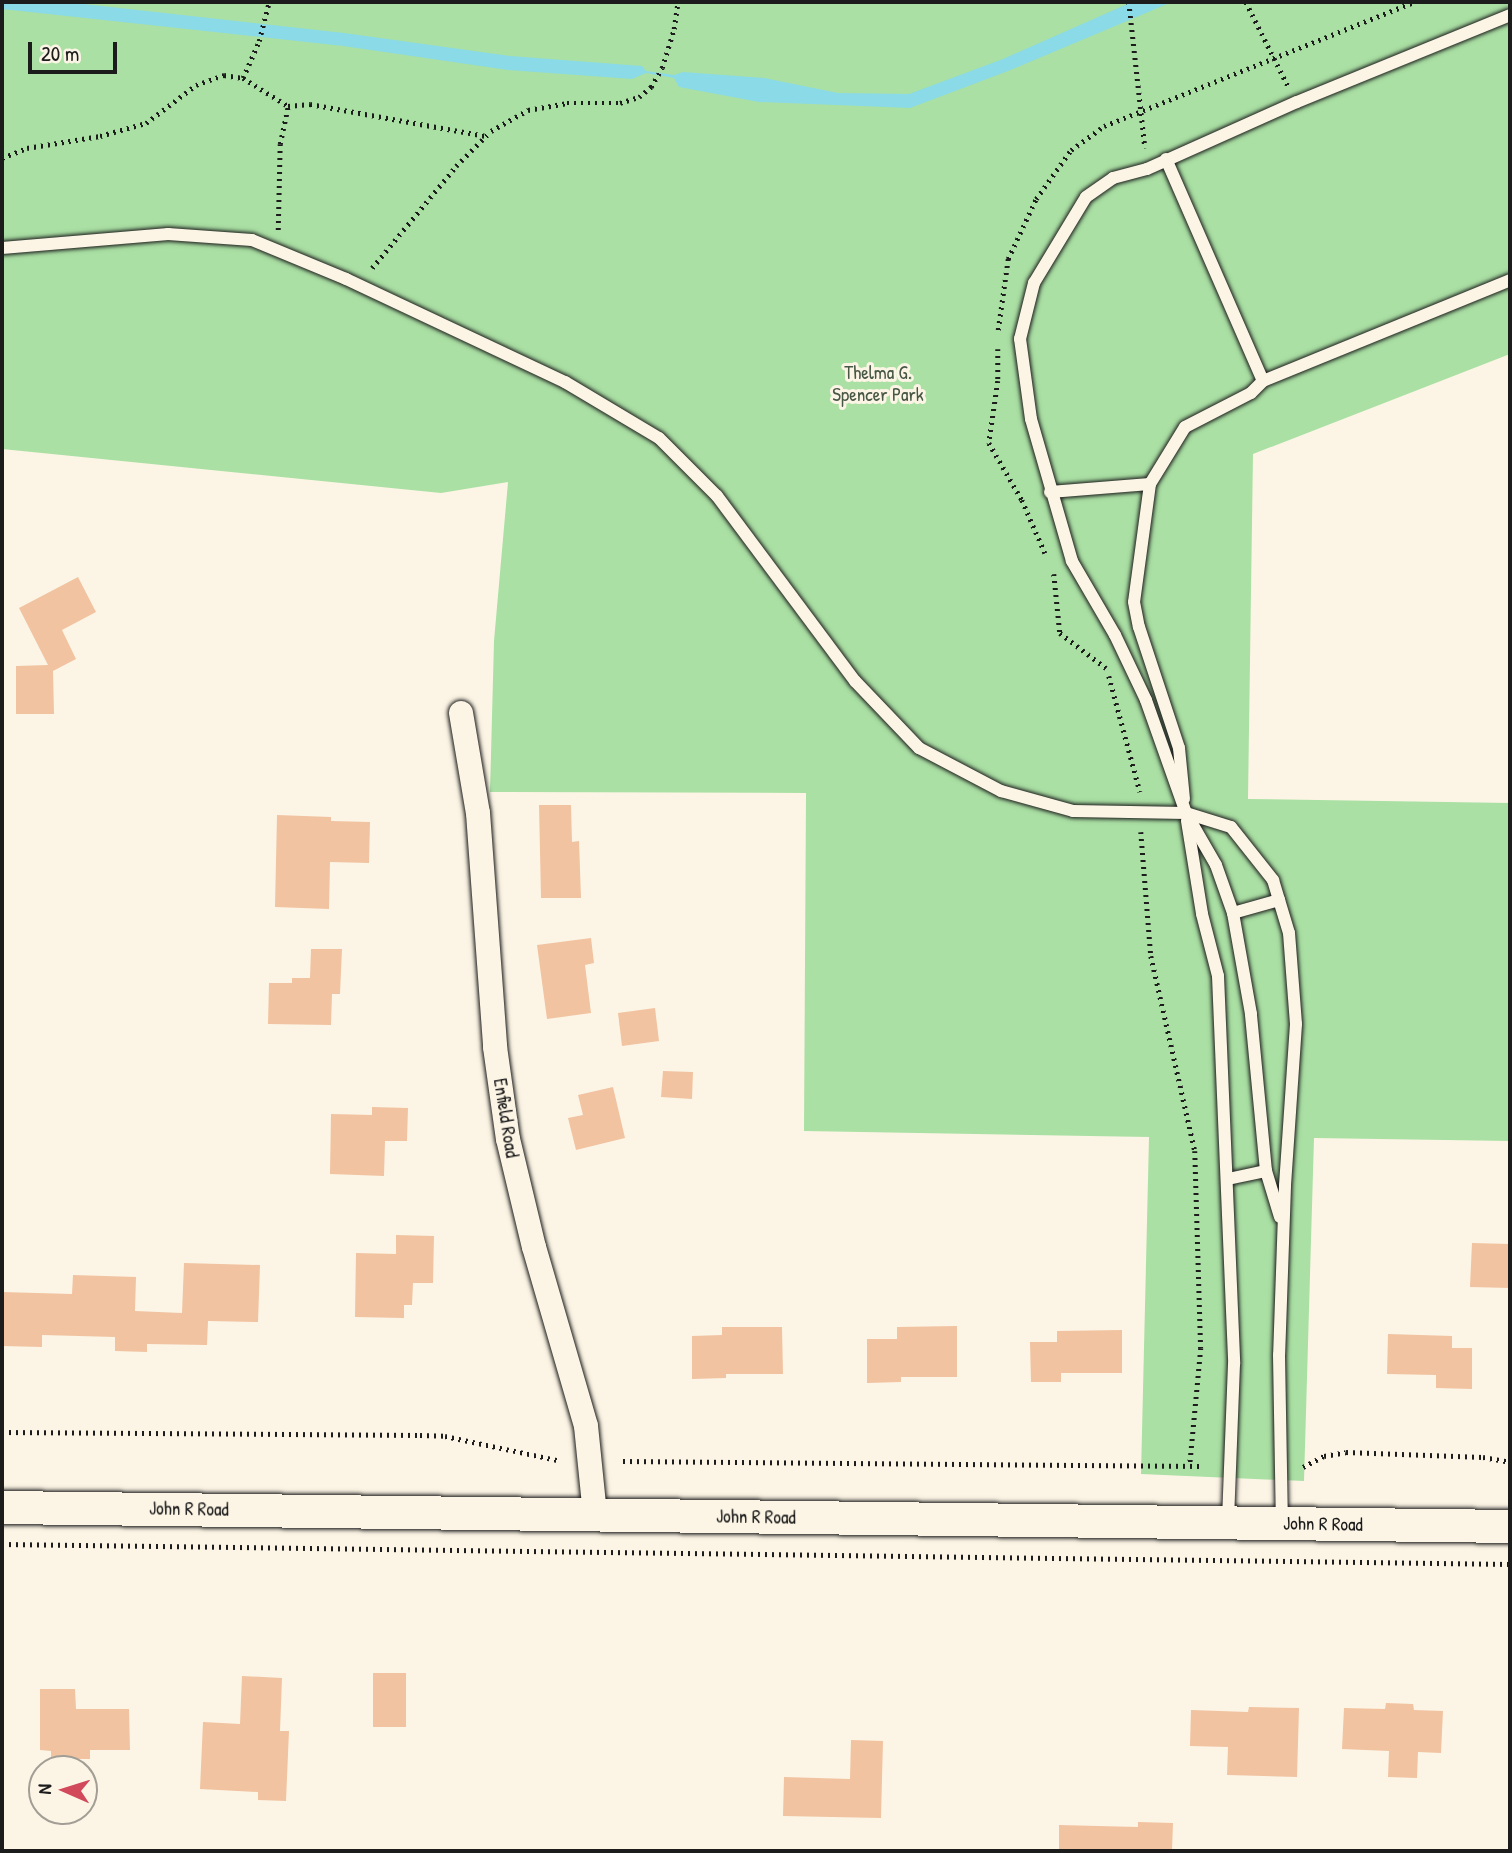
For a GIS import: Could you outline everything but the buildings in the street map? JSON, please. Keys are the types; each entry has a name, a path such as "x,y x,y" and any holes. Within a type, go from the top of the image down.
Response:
{"main road":[{"name":"John R Road","path":"2,1507 1510,1527"}],"street":[{"name":"Enfield Road","path":"461,713 478,813 495,1047 508,1139 534,1247 586,1426 595,1514"}],"lane":[{"path":"1283,1231 1266,1171 1251,1014 1233,913 1216,865 1186,814 1146,701 1115,635 1072,562 1031,419 1020,340 1034,283 1086,197 1113,178 1147,169 1297,102 1510,15"},
{"path":"1166,159 1262,382"},
{"path":"2,248 167,234 251,240 359,285 565,382 659,438 717,496 855,681 919,748 1001,791 1073,811 1186,814 1231,827 1273,880 1289,933 1296,1024 1283,1231 1279,1356 1282,1523"},
{"path":"1227,1522 1234,1364 1218,976 1202,914 1186,814 1179,748 1139,627 1134,602 1150,484 1185,427 1251,393 1262,382 1510,280"},
{"path":"1050,492 1150,484"},
{"path":"1233,913 1279,900"},
{"path":"1228,1179 1266,1171"}],"path":[{"path":"243,78 259,41 269,2"},
{"path":"359,285 396,236 486,136 528,110 567,103 620,103 639,97 651,87 662,68 674,29 678,2"},
{"path":"1129,2 1147,169"},
{"path":"1246,2 1297,102"},
{"path":"2,158 27,148 100,136 146,123 209,78 243,78 288,106 310,104 486,136"},
{"path":"276,250 280,144 288,106"},
{"path":"2,1432 445,1436 557,1460"},
{"path":"1303,1467 1324,1456 1346,1452 1483,1457 1510,1462"},
{"path":"623,1461 1201,1466"},
{"path":"2,1544 1510,1564"}],"green space":[{"name":"Thelma G. Spencer Park","path":"2,2 1510,2 1510,354 1253,454 1248,799 1510,803 1510,1141 1314,1138 1304,1481 1141,1474 1149,1137 804,1131 806,793 490,792 494,641 508,482 441,493 2,449"}],"water":[{"path":"2,2 66,2 344,33 510,56 642,66 646,71 674,75 683,72 764,78 838,93 909,94 1003,59 1132,2 1172,2 1008,71 910,108 759,102 679,87 674,78 646,73 632,79 508,70 343,46 2,9"}]}
